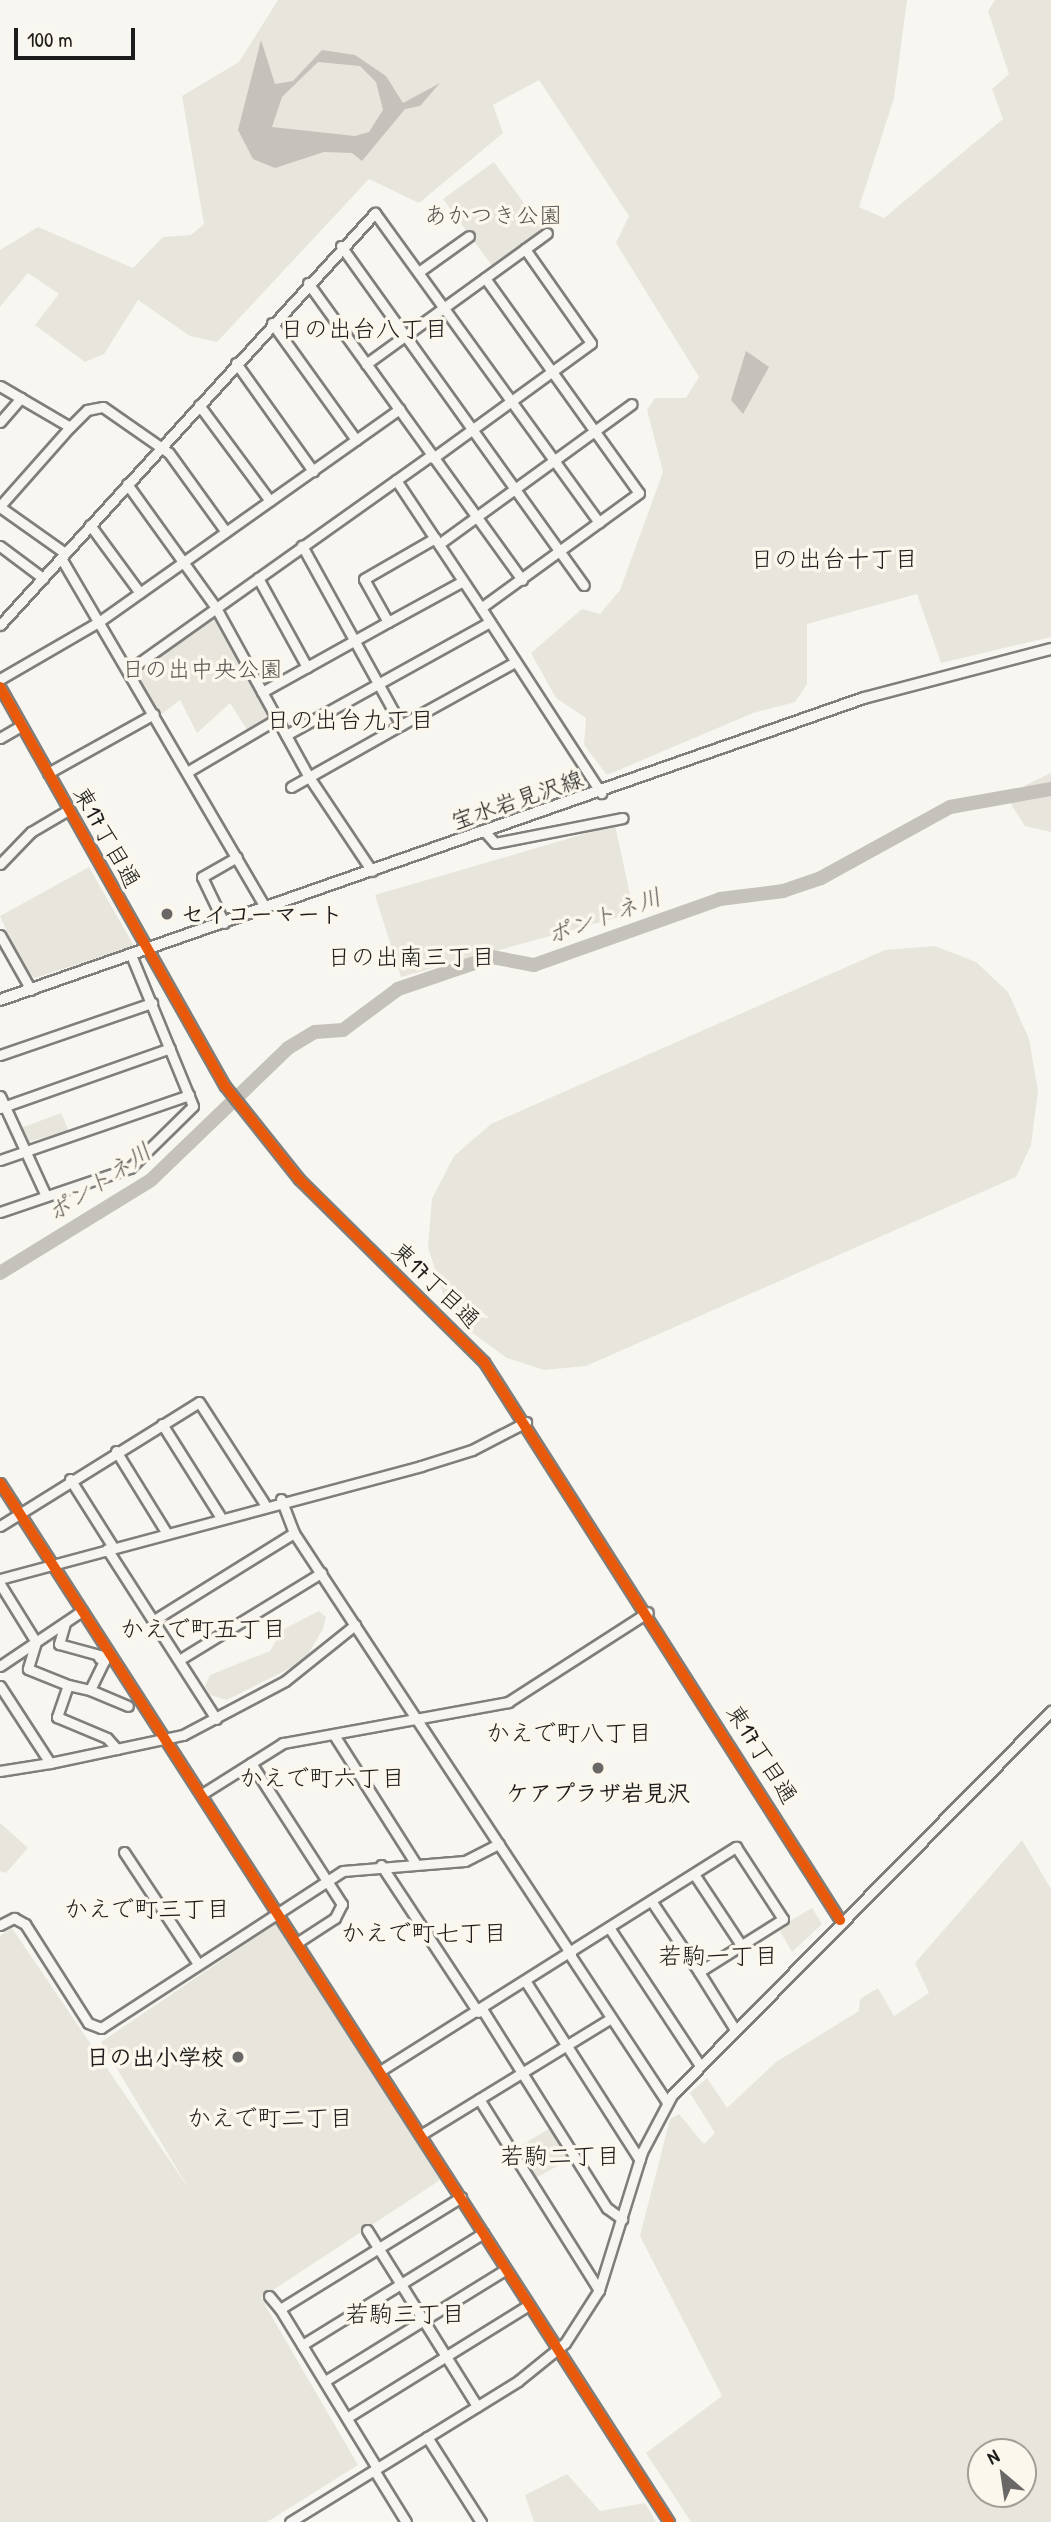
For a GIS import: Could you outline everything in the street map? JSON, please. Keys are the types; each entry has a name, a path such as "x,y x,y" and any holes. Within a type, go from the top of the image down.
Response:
{"main road":[{"name":"宝水岩見沢線","path":"0,1000 601,793 912,682 1051,649"}],"street":[{"path":"0,625 341,246 378,213 599,522"},
{"path":"366,364 547,233"},
{"path":"420,271 469,236"},
{"path":"341,246 584,585"},
{"path":"129,670 591,342 525,249"},
{"path":"481,608 639,493 485,278"},
{"path":"308,283 522,580"},
{"path":"272,323 356,440"},
{"path":"236,363 313,471"},
{"path":"0,386 70,427"},
{"path":"0,422 21,398"},
{"path":"388,622 364,579 437,541 476,517 632,404"},
{"path":"199,405 270,501"},
{"path":"226,532 161,446 98,406 70,427 0,507 63,556 266,909"},
{"path":"0,679 100,621 399,409"},
{"path":"396,481 601,793"},
{"path":"127,484 216,608 309,777 372,871"},
{"path":"90,525 140,593"},
{"path":"0,546 43,578"},
{"path":"302,547 401,725"},
{"path":"258,578 307,667"},
{"path":"262,692 463,581"},
{"path":"286,735 490,622"},
{"path":"291,787 515,662"},
{"name":"東17丁目通","path":"0,687 225,1086 249,1120 358,1240 448,1322 526,1422 840,1920"},
{"path":"48,773 154,714"},
{"path":"187,772 277,719"},
{"path":"0,738 21,726"},
{"path":"0,863 31,832 68,810"},
{"path":"486,833 495,843 624,818"},
{"path":"224,923 202,877 237,857"},
{"path":"0,935 31,990"},
{"path":"0,1212 130,1168 194,1106 131,955"},
{"path":"0,1055 152,1003"},
{"path":"2,1107 170,1048"},
{"path":"0,1160 189,1095"},
{"path":"0,1096 2,1107 46,1196"},
{"path":"0,1526 71,1479 199,1402 264,1503"},
{"path":"128,1706 28,1669 36,1642 0,1582 52,1564 264,1503 452,1457 526,1422"},
{"path":"162,1424 220,1516"},
{"path":"116,1451 166,1532"},
{"path":"71,1479 110,1548 216,1719"},
{"path":"0,1483 422,2134 527,2306 669,2522"},
{"path":"281,1499 294,1533 667,2102"},
{"path":"154,1620 294,1533"},
{"path":"179,1660 321,1573"},
{"path":"0,1666 82,1611"},
{"path":"202,1794 284,1743 334,1735 415,1716 508,1702 648,1612"},
{"path":"65,1623 59,1644 104,1661 90,1690"},
{"path":"0,1771 167,1740 216,1719 285,1681 355,1625"},
{"path":"99,1658 110,1653"},
{"path":"68,1685 57,1717 107,1738 117,1749"},
{"path":"0,1686 50,1763"},
{"path":"290,2522 477,2406 556,2351 599,2290 640,2160 667,2102 699,2064 840,1920 1051,1711"},
{"path":"334,1735 416,1864"},
{"path":"251,1763 328,1878 341,1909 298,1942"},
{"path":"0,1925 14,1918 25,1924 97,2029 328,1878 381,1865 465,1861 499,1844"},
{"path":"380,2071 526,1982 736,1847 783,1919 699,1972"},
{"path":"124,1852 198,1964"},
{"path":"381,1865 522,2073 607,2208 622,2219"},
{"path":"694,1874 741,1945"},
{"path":"652,1902 734,2028"},
{"path":"610,1929 699,2064"},
{"path":"526,1982 640,2160"},
{"path":"422,2134 611,2018"},
{"path":"479,2099 599,2290"},
{"path":"279,2309 461,2197"},
{"path":"368,2230 477,2406"},
{"path":"302,2345 483,2233"},
{"path":"325,2381 505,2270"},
{"path":"269,2296 348,2417 404,2521"},
{"path":"348,2417 527,2306"},
{"path":"427,2437 481,2522"}],"shaded area":[{"path":"278,0 907,0 894,98 859,207 884,218 1003,119 992,89 1009,74 988,11 995,0 1051,0 1051,637 941,663 917,594 807,624 807,684 795,702 753,713 607,775 584,745 586,718 556,698 531,653 582,609 600,614 620,590 663,472 647,410 655,398 686,398 699,377 616,243 629,216 539,80 493,105 503,133 419,203 369,179 217,342 190,336 138,300 104,354 85,362 35,325 59,294 28,273 0,307 0,250 38,227 133,268 163,237 191,235 204,224 182,96 239,62"},
{"path":"261,40 275,84 293,81 322,50 355,55 386,76 403,103 440,83 420,106 405,109 362,161 352,153 324,152 275,168 253,159 238,130","holes":["318,62 360,66 376,82 383,110 369,132 355,136 272,127 282,97"]},
{"name":"あかつき公園","path":"494,162 544,231 493,267 443,199"},
{"path":"746,351 769,367 743,414 731,400"},
{"name":"日の出中央公園","path":"216,612 273,717 248,731 230,703 197,733 180,700 159,716 132,671"},
{"path":"1051,773 1051,832 1025,826 1011,804 1024,786"},
{"path":"615,825 634,913 401,977 375,895"},
{"path":"89,867 134,946 35,978 24,969 0,916"},
{"path":"935,946 976,962 1008,992 1029,1039 1038,1091 1031,1145 1016,1177 586,1366 544,1370 507,1358 467,1329 443,1294 428,1247 432,1199 454,1156 491,1124 885,950"},
{"path":"61,1113 69,1131 27,1142 21,1128"},
{"path":"319,1611 326,1617 323,1629 304,1661 227,1700 210,1695 205,1686 210,1675 270,1651 282,1630"},
{"path":"0,1823 28,1848 6,1873 0,1871"},
{"path":"1022,1840 1051,1889 1051,2522 691,2522 646,2453 722,2396 640,2236 670,2119 679,2114 704,2144 715,2133 690,2093 707,2078 727,2108 776,2062 859,2011 860,1999 878,1988 894,2016 929,1993 915,1963"},
{"path":"812,1908 822,1924 792,1952 778,1928"},
{"path":"278,1922 440,2180 261,2298 358,2465 267,2522 0,2522 0,1936 12,1928 189,2189 101,2042"},
{"path":"554,2126 574,2157 532,2180 513,2150"},
{"path":"567,2474 600,2511 645,2503 656,2522 534,2522 525,2495"}],"waterway":[{"name":"ポントネ川","path":"0,1273 151,1180 288,1048 315,1032 343,1030 398,989 492,957 534,965 720,899 783,891 821,878 950,807 1051,789"}],"cycle path":[{"path":"0,687 225,1086 299,1179 484,1362 840,1920"},
{"path":"0,1483 669,2522"}],"place":[{"name":"セイコーマート","path":"167,914"},
{"name":"ケアプラザ岩見沢","path":"598,1768"},
{"name":"日の出小学校","path":"238,2057"}],"district":[{"name":"日の出台八丁目","path":"364,329"},
{"name":"日の出台十丁目","path":"834,559"},
{"name":"日の出台九丁目","path":"350,720"},
{"name":"日の出南三丁目","path":"411,957"},
{"name":"かえで町五丁目","path":"203,1629"},
{"name":"かえで町八丁目","path":"569,1733"},
{"name":"かえで町六丁目","path":"322,1778"},
{"name":"かえで町三丁目","path":"147,1909"},
{"name":"かえで町七丁目","path":"424,1933"},
{"name":"若駒一丁目","path":"718,1956"},
{"name":"かえで町二丁目","path":"270,2118"},
{"name":"若駒二丁目","path":"560,2156"},
{"name":"若駒三丁目","path":"405,2314"}]}
